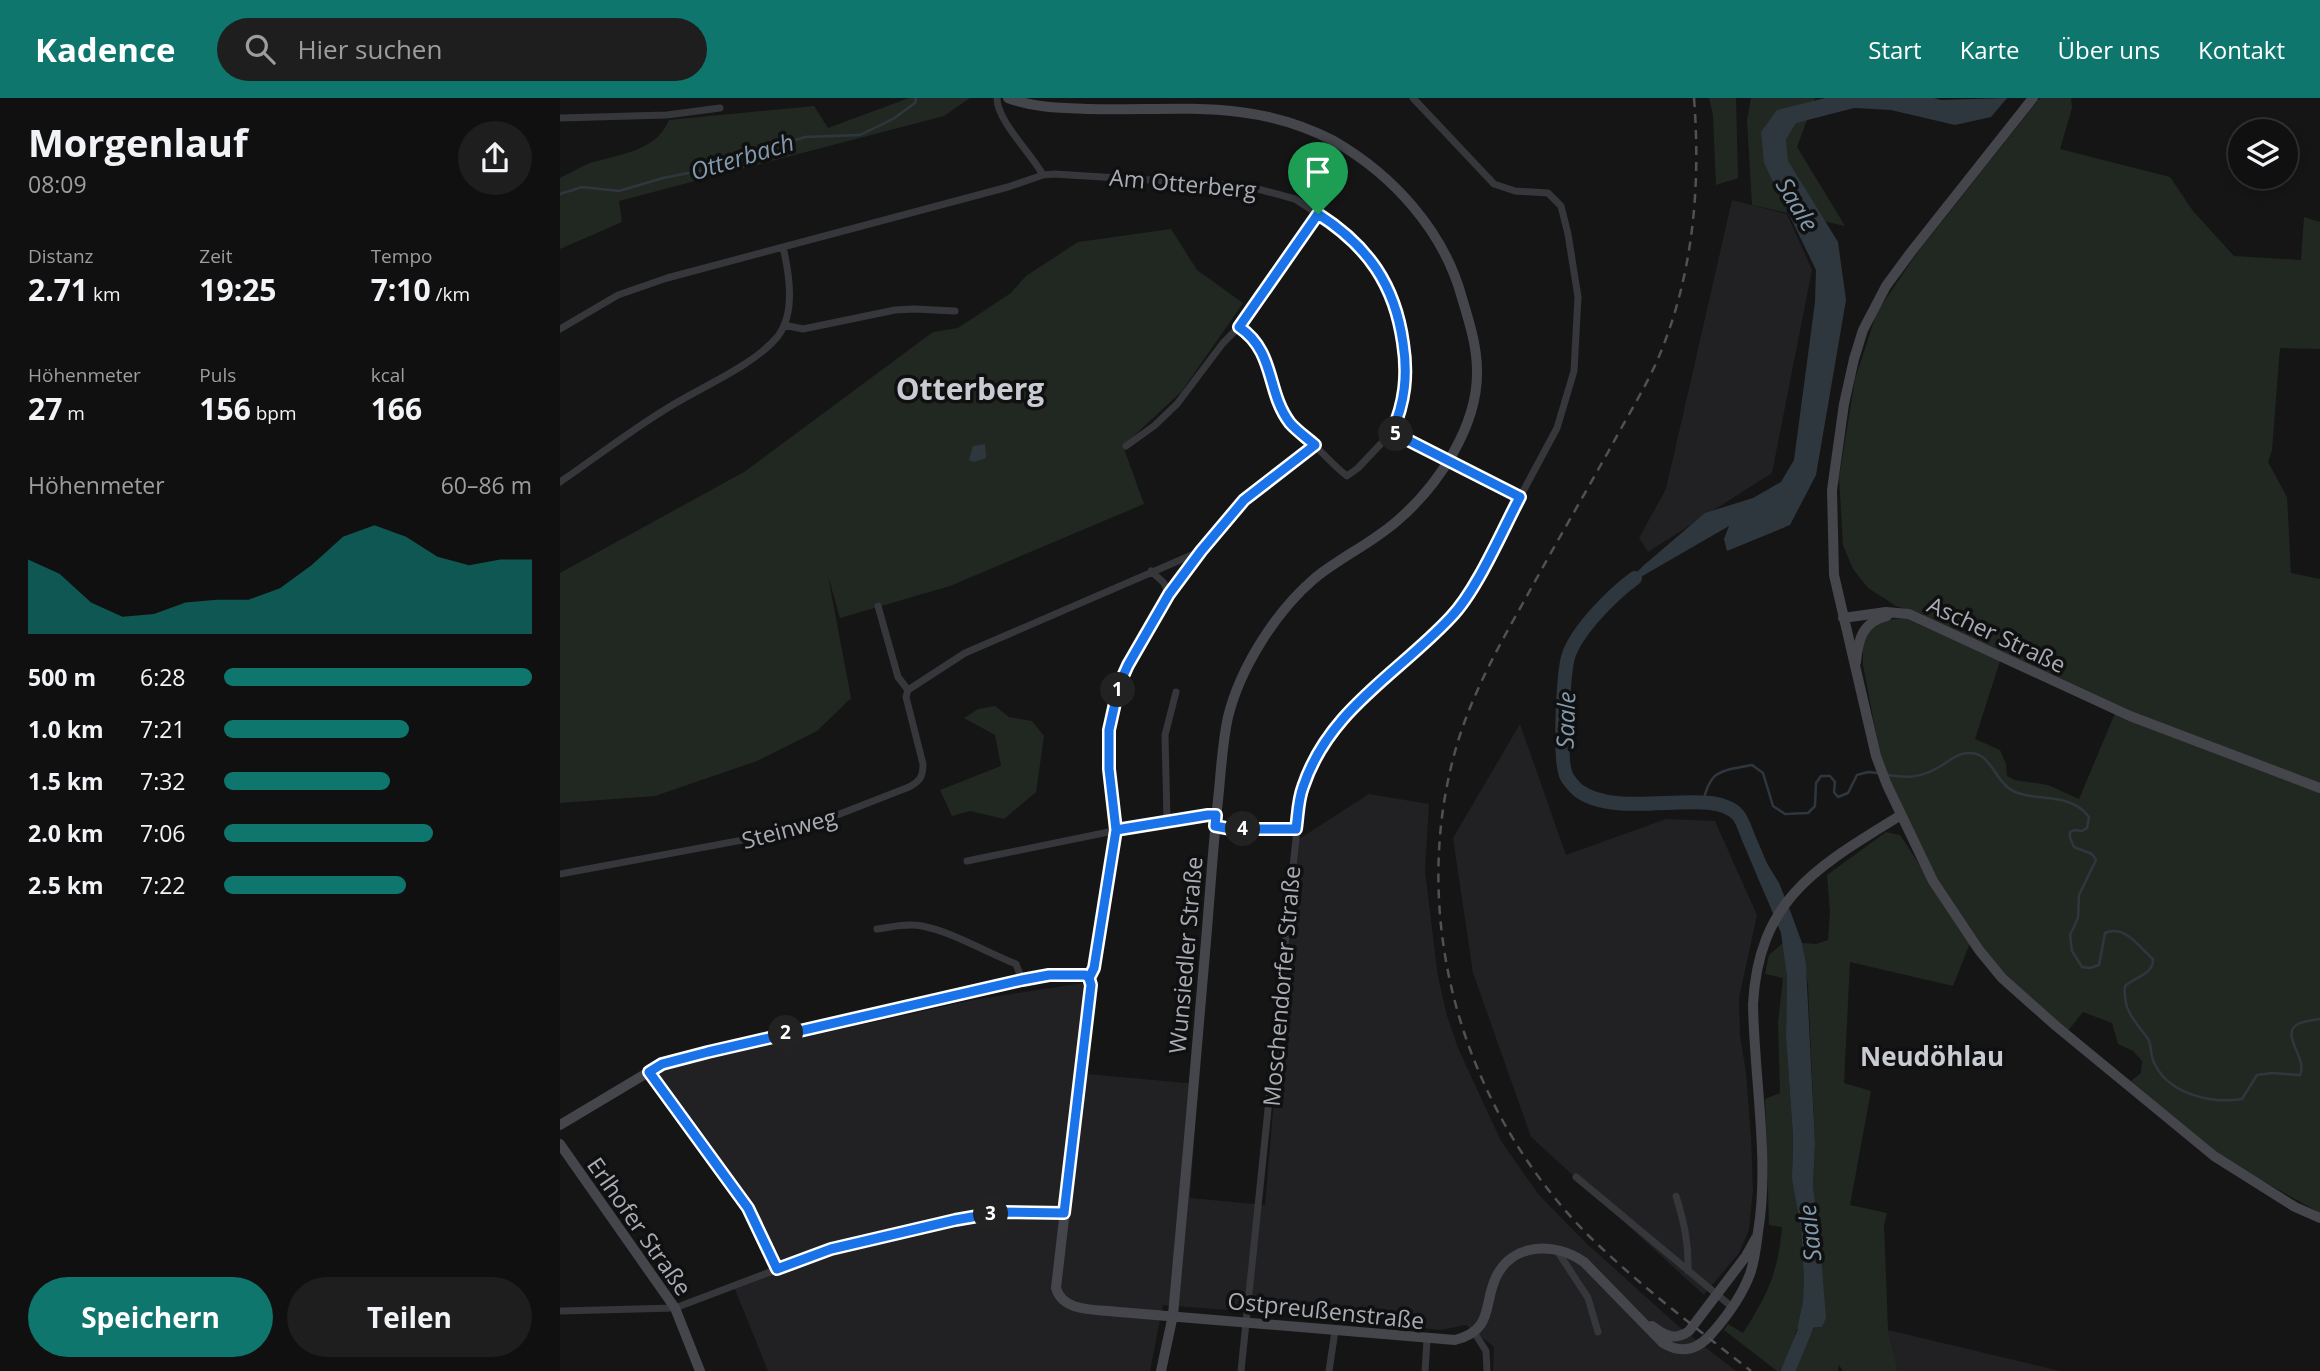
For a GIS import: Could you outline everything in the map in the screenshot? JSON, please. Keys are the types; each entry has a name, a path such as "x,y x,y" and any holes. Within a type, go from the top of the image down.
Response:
{"street":[{"path":"998,98 997,108 1043,175"},
{"name":"Wunsiedler Straße","path":"1008,98 1044,108 1130,110 1182,103 1238,109 1271,114 1330,139 1360,157 1384,176 1405,197 1438,240 1455,272 1473,335 1478,370 1475,401 1450,461 1398,520 1317,576 1289,603 1251,657 1228,715 1216,821 1173,1315 1161,1371"},
{"name":"Moschendorfer Straße","path":"1241,1371 1301,790 1323,743 1360,699 1453,615 1468,594 1557,428 1574,371 1578,297 1561,206 1553,197 1540,192 1515,191 1494,184 1413,98"},
{"path":"2033,98 1886,286 1863,330 1844,404 1832,490 1834,575 1876,756 1933,881 1979,950 2002,978 2214,1156 2295,1207 2320,1218"},
{"path":"560,118 667,115 720,108"},
{"name":"Am Otterberg","path":"560,328 618,295 642,286 1008,187 1043,175 1247,186 1295,199 1340,228 1378,269 1390,291 1399,317 1406,364 1406,391 1392,432 1347,476 1333,466 1315,445"},
{"path":"1126,446 1154,426 1177,404 1223,343 1239,327 1318,214"},
{"path":"560,482 665,410 744,365 779,335 790,288 783,247"},
{"path":"783,325 803,329 905,309 955,311"},
{"path":"560,1311 675,1308 831,1249 1001,1212 1064,1213 1091,985 1089,978 1094,968 1116,830 1109,769 1109,730 1119,685 1169,594 1201,551 1244,500 1315,445 1290,422 1279,402 1259,346 1250,334 1239,327"},
{"path":"1392,432 1520,497"},
{"path":"908,690 965,653 1201,551"},
{"path":"1151,571 1164,583 1169,594"},
{"name":"Steinweg","path":"560,874 780,833 827,819 919,781 923,774 923,764 906,697 908,690 898,677 878,606"},
{"name":"Ascher Straße","path":"1843,618 1886,612 1909,614 2130,716 2320,788"},
{"path":"1855,670 1859,639 1871,621 1909,614"},
{"path":"1167,820 1165,735 1176,692"},
{"path":"1487,1371 1486,1351 1474,1332 1485,1319 1495,1280 1506,1262 1534,1249 1556,1249 1572,1254 1584,1262 1663,1343 1679,1350 1704,1343 1732,1307 1750,1274 1761,1217 1753,1004 1756,972 1765,940 1785,903 1800,886 1849,848 1901,815"},
{"path":"967,861 1167,820 1216,821 1231,829 1296,829"},
{"path":"877,929 921,925 936,930 1016,964 1022,980"},
{"path":"560,1125 662,1064 1022,980 1049,975 1085,975 1089,978"},
{"path":"649,1072 748,1208 777,1269"},
{"name":"Erlhofer Straße","path":"560,1144 675,1308 700,1371"},
{"path":"1576,1177 1732,1307"},
{"path":"1676,1196 1686,1227 1688,1271"},
{"name":"Ostpreußenstraße","path":"1064,1213 1056,1289 1059,1298 1066,1304 1427,1340 1455,1340 1474,1332"},
{"path":"1634,1312 1662,1334 1682,1336 1717,1295 1758,1235"},
{"path":"1556,1249 1588,1298 1598,1332"},
{"path":"1329,1371 1335,1331"},
{"path":"1425,1371 1427,1340"}],"shaded area":[{"path":"909,98 970,98 944,116 619,201 622,222 560,249 560,178 590,163 646,145 663,131 669,120 814,106 828,128"},
{"path":"1709,98 1736,98 1738,178 1716,185 1713,115"},
{"path":"1751,98 1815,98 1797,147 1845,226 1752,205 1747,120"},
{"path":"2040,98 2071,98 2072,108 2060,149 2170,177 2193,211 2234,256 2301,260 2304,217 2320,222 2320,349 2280,348 2272,450 2268,462 2287,497 2291,573 2320,579 2320,1213 2215,1154 2131,1081 2141,1073 2142,1061 2133,1051 2118,1044 2112,1023 2083,1012 2067,1032 1970,943 1953,986 1850,962 1844,1083 1871,1091 1850,1205 1887,1213 1884,1225 1888,1330 1898,1371 1843,1371 1839,1365 1838,1371 1794,1371 1814,1328 1822,1327 1819,1232 1813,1186 1815,1144 1808,986 1802,943 1816,944 1828,940 1830,912 1827,875 1886,832 1900,835 1940,896 1881,760 1863,665 1863,636 1881,621 1925,615 1896,606 1868,588 1853,569 1843,545 1839,478 1855,379 1877,312 1917,253","holes":["2001,658 2116,711 2079,799 2048,785 2015,780 2007,776 2006,764 2000,750 1975,739"]},
{"path":"1732,200 1787,214 1812,270 1772,473 1648,552 1639,538 1666,489"},
{"path":"1171,229 1197,270 1243,303 1182,391 1123,446 1144,504 950,586 840,618 828,576 851,698 817,731 757,761 655,796 560,803 560,573 744,472 933,332 958,328 1011,293 1026,276 1078,242"},
{"path":"995,706 1009,717 1032,721 1044,736 1036,792 1004,819 970,811 952,816 940,790 1001,766 995,735 964,718 978,709"},
{"path":"1520,724 1566,855 1666,819 1715,821 1757,915 1739,998 1740,1036 1746,1072 1751,1138 1753,1190 1749,1230 1739,1253 1704,1295 1531,1137 1473,973 1453,838"},
{"path":"1369,794 1429,804 1425,871 1438,977 1458,1048 1501,1141 1539,1195 1585,1242 1677,1325 1736,1371 1493,1371 1494,1347 1466,1325 1440,1330 1355,1320 1163,1305 1150,1371 768,1371 734,1287 777,1271 742,1195 653,1071 973,1000 1083,983 1086,1074 1198,1084 1190,1198 1265,1205 1296,841"},
{"path":"1783,943 1787,977 1786,1037 1793,1136 1792,1165 1801,1228 1804,1278 1803,1301 1797,1329 1783,1371 1777,1371 1724,1330 1728,1324 1743,1333 1770,1283 1778,1257 1782,1227 1769,1225 1765,1099 1780,1093 1778,1023 1783,978 1765,974 1769,955"},
{"path":"1888,1330 2060,1371 1898,1371"}],"water":[{"path":"1825,98 2007,98 1991,117 1955,125 1891,110 1854,108 1796,123 1786,139 1788,161 1838,242 1846,300 1816,475 1790,525 1727,551 1724,539 1729,526 1620,589 1705,513 1753,498 1781,482 1794,460 1815,302 1816,270 1764,163 1761,132 1777,110"},
{"path":"985,444 986,458 974,462 969,460 973,446"},
{"path":"1765,860 1779,883 1791,913 1802,943 1806,965 1815,1144 1813,1186 1826,1318 1822,1327 1797,1329 1803,1301 1804,1278 1801,1228 1792,1179 1793,1136 1786,1037 1787,977 1781,933 1765,894"}],"waterway":[{"name":"Otterbach","path":"560,194 582,187 619,191 704,170 805,137 860,135 893,119 915,103 916,98"},
{"name":"Saale","path":"1635,578 1597,612 1580,633 1569,654 1563,714 1566,775 1579,791 1597,799 1641,804 1708,803 1725,807 1741,820 1772,893"},
{"path":"1888,775 1910,777 1923,774 1957,756 1972,753 1986,760 2001,781 2015,792 2073,804 2089,817 2087,828 2070,832 2074,847 2092,854 2096,860 2079,895 2078,918 2070,935 2072,951 2082,967 2099,965 2105,933 2112,931 2131,938 2153,959 2147,972 2125,986 2126,1002 2130,1015 2148,1039 2159,1072 2179,1089 2204,1098 2242,1099 2257,1075 2300,1075 2300,1061 2291,1034 2293,1028 2303,1022 2320,1019"},
{"path":"1703,803 1709,784 1718,774 1752,765 1763,773 1773,806 1785,814 1808,813 1815,806 1816,783 1821,776 1830,776 1835,782 1834,792 1838,797 1848,793 1857,775 1878,773"},
{"name":"Saale","path":"1788,1371 1806,1328 1810,1310"}],"railway":[{"path":"1694,98 1696,165 1692,232 1679,298 1669,330 1647,382 1485,673 1469,710 1456,748 1442,813 1438,879 1443,945 1457,1009 1479,1071 1508,1130 1545,1186 1589,1236 1648,1289 1751,1371"}],"district":[{"name":"Otterberg","path":"970,388"},
{"name":"Neudöhlau","path":"1932,1056"}],"route":[{"path":"1318,214 1239,327 1250,334 1265,357 1279,402 1290,422 1315,445 1244,500 1201,551 1169,594 1119,685 1109,730 1109,769 1116,830 1094,968 1089,978 1085,975 1049,975 1022,980 708,1052 662,1064 649,1072 748,1208 777,1269 831,1249 955,1220 1001,1212 1064,1213 1091,985 1089,978 1092,973 1094,968 1102,914 1116,830 1208,815 1216,815 1215,826 1231,829 1296,829 1301,790 1323,743 1360,699 1453,615 1468,594 1520,497 1392,432 1406,391 1406,364 1399,317 1390,291 1378,269 1340,228 1318,214"}]}
